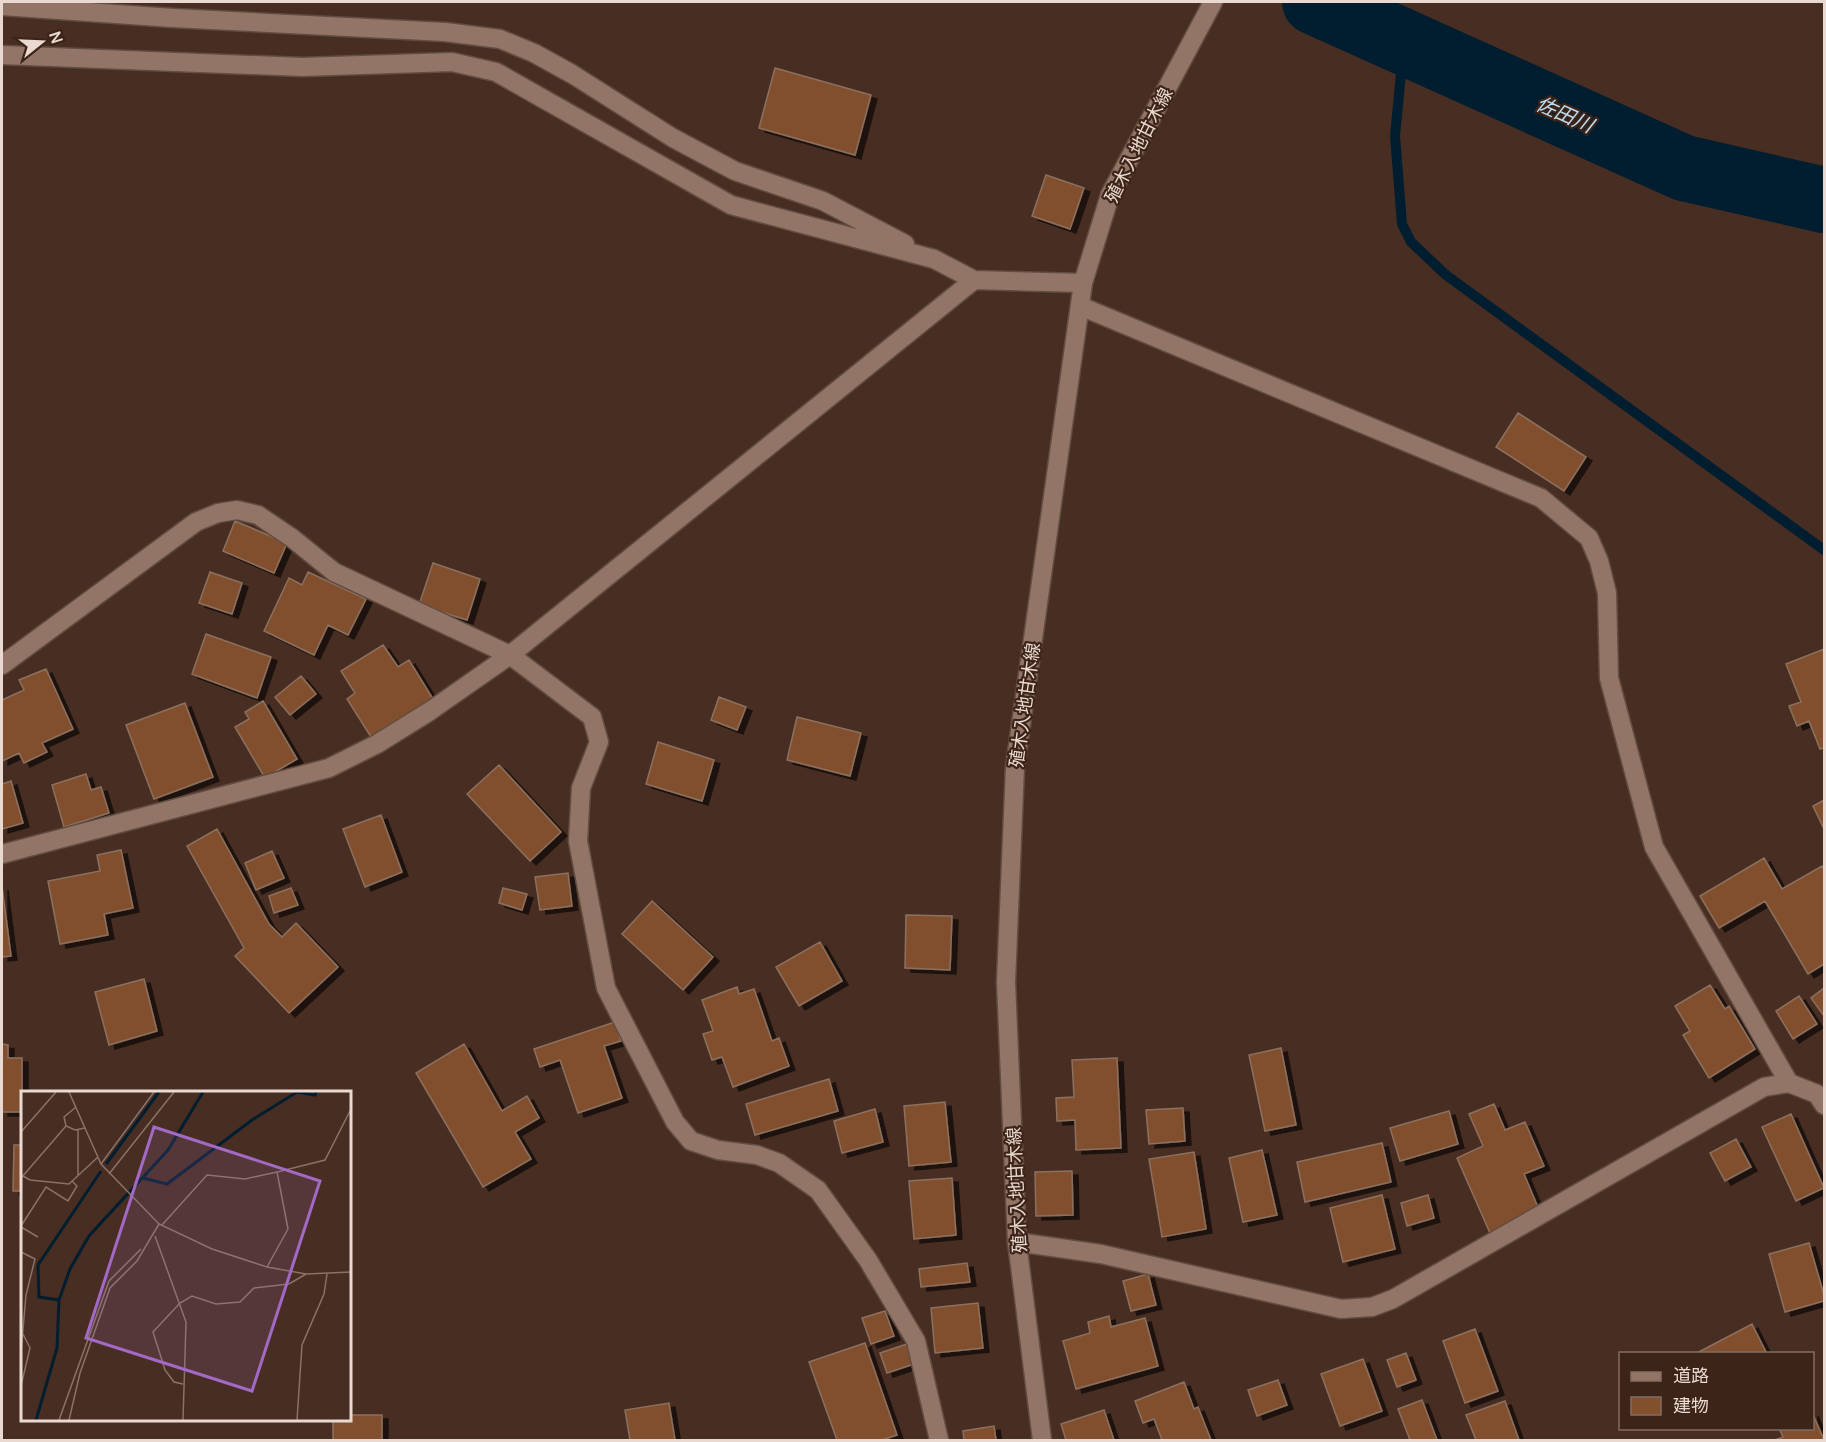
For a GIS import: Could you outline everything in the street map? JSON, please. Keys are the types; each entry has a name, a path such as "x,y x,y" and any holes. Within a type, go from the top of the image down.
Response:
{"street":[{"name":"殖木入地甘木線","path":"1042,1440 1017,1242 1006,982 1015,766 1083,283 1110,195 1213,2"},
{"path":"2,6 173,18 445,32 500,39 534,53 572,74 673,138 735,171 823,201 974,280 1083,283"},
{"path":"2,55 302,67 452,62 496,72 731,205 934,259"},
{"path":"2,854 329,768 377,744 430,711 510,655 974,280"},
{"path":"1080,306 1541,498 1589,538 1599,561 1607,593 1609,678 1654,847 1789,1083"},
{"path":"2,665 196,522 218,513 237,510 258,515 292,538 334,572 510,655 592,717 599,742 581,788 578,841 606,988 675,1122 691,1141 718,1150 757,1155 779,1163 818,1190 868,1260 916,1341 939,1440"},
{"path":"1017,1242 1101,1254 1341,1310 1372,1307 1393,1299 1764,1087 1789,1083 1817,1094 1824,1105"}],"building":[{"path":"775,68 871,95 855,155 759,128"},
{"path":"1046,175 1084,188 1070,229 1032,216"},
{"path":"1518,413 1586,457 1564,491 1496,447"},
{"path":"235,521 287,543 274,573 223,551"},
{"path":"433,563 480,579 467,620 419,605"},
{"path":"210,572 242,583 232,614 199,603"},
{"path":"308,572 366,599 348,635 328,625 314,655 264,631 289,578 302,585"},
{"path":"206,634 271,657 257,698 192,674"},
{"path":"383,645 398,667 409,660 433,699 371,737 347,699 355,693 341,671"},
{"path":"1824,649 1824,748 1820,749 1809,721 1797,726 1789,706 1801,702 1786,664"},
{"path":"46,669 73,729 42,743 47,752 24,763 19,753 2,761 2,700 24,690 19,680"},
{"path":"301,676 316,694 290,715 275,697"},
{"path":"719,697 746,707 737,730 711,720"},
{"path":"263,701 297,759 265,778 235,727 249,719 245,712"},
{"path":"185,703 213,777 154,799 126,725"},
{"path":"797,717 861,733 850,776 787,760"},
{"path":"658,742 714,760 702,801 646,784"},
{"path":"499,765 561,832 530,861 467,794"},
{"path":"86,774 91,790 101,787 109,813 64,827 52,785"},
{"path":"11,781 23,823 2,829 2,784"},
{"path":"1824,800 1824,829 1813,806"},
{"path":"381,815 402,872 365,887 343,829"},
{"path":"217,829 269,924 282,937 296,923 338,967 289,1013 235,956 244,948 187,846"},
{"path":"121,850 133,908 104,914 108,935 60,944 48,881 100,871 97,855"},
{"path":"272,851 284,878 256,890 245,863"},
{"path":"1764,858 1782,889 1822,866 1824,870 1824,964 1808,974 1765,901 1719,928 1700,896"},
{"path":"568,873 572,906 540,910 535,877"},
{"path":"2,886 11,956 2,957"},
{"path":"291,888 298,905 274,913 269,896"},
{"path":"503,888 527,894 522,910 499,903"},
{"path":"652,901 713,957 683,990 622,934"},
{"path":"906,915 952,916 950,970 905,968"},
{"path":"820,942 842,981 799,1006 776,967"},
{"path":"144,979 157,1031 109,1045 95,992"},
{"path":"1710,985 1725,1009 1729,1006 1755,1049 1709,1078 1683,1035 1690,1031 1675,1006"},
{"path":"737,987 739,994 754,989 772,1041 779,1038 789,1066 733,1087 722,1057 712,1060 703,1034 713,1031 702,1000"},
{"path":"1824,988 1824,1016 1811,998"},
{"path":"1799,996 1817,1024 1793,1039 1776,1011"},
{"path":"615,1022 621,1041 604,1046 622,1098 578,1113 560,1060 540,1067 534,1049"},
{"path":"2,1044 8,1045 8,1058 22,1058 22,1091 21,1112 2,1112"},
{"path":"464,1044 502,1111 527,1096 539,1118 515,1132 531,1159 483,1187 416,1073"},
{"path":"1281,1048 1296,1125 1265,1131 1249,1055"},
{"path":"1117,1058 1121,1148 1076,1150 1075,1120 1057,1121 1056,1098 1074,1097 1072,1060"},
{"path":"829,1079 838,1111 755,1135 746,1104"},
{"path":"945,1102 951,1162 909,1166 904,1106"},
{"path":"1494,1104 1505,1130 1525,1122 1544,1166 1524,1174 1540,1212 1490,1233 1457,1158 1483,1146 1469,1114"},
{"path":"1183,1108 1185,1141 1149,1144 1146,1110"},
{"path":"875,1109 883,1142 842,1153 834,1121"},
{"path":"1449,1111 1458,1144 1400,1161 1390,1128"},
{"path":"1791,1114 1824,1188 1796,1201 1762,1127"},
{"path":"1736,1139 1751,1167 1725,1181 1710,1153"},
{"path":"1382,1143 1391,1182 1305,1202 1297,1162"},
{"path":"14,1145 21,1145 21,1191 13,1191"},
{"path":"1262,1150 1277,1215 1243,1222 1229,1158"},
{"path":"1194,1152 1206,1229 1162,1237 1149,1159"},
{"path":"1072,1171 1073,1215 1036,1216 1035,1172"},
{"path":"952,1178 956,1235 914,1239 909,1181"},
{"path":"1382,1195 1395,1249 1343,1262 1330,1208"},
{"path":"1428,1195 1434,1218 1407,1226 1401,1203"},
{"path":"1809,1243 1824,1301 1785,1312 1769,1254"},
{"path":"967,1263 970,1282 921,1287 919,1269"},
{"path":"1148,1274 1156,1305 1131,1311 1123,1281"},
{"path":"978,1303 983,1348 935,1353 931,1308"},
{"path":"885,1311 894,1336 871,1344 862,1318"},
{"path":"1109,1316 1111,1327 1145,1318 1158,1366 1076,1389 1063,1341 1090,1333 1088,1322"},
{"path":"1752,1324 1766,1352 1699,1352"},
{"path":"1475,1329 1498,1391 1465,1403 1443,1341"},
{"path":"865,1343 897,1435 882,1440 837,1440 809,1362"},
{"path":"907,1344 914,1364 887,1373 880,1353"},
{"path":"1406,1353 1416,1380 1397,1387 1387,1360"},
{"path":"1363,1359 1382,1411 1340,1426 1321,1374"},
{"path":"1278,1380 1287,1405 1257,1416 1248,1390"},
{"path":"1184,1382 1194,1409 1198,1407 1211,1440 1162,1440 1154,1419 1143,1423 1135,1401"},
{"path":"1422,1400 1437,1440 1410,1440 1398,1409"},
{"path":"1505,1401 1519,1440 1476,1440 1466,1415"},
{"path":"669,1403 675,1440 630,1440 625,1410"},
{"path":"1104,1410 1114,1440 1066,1440 1061,1424"},
{"path":"351,1415 382,1415 382,1440 333,1440 333,1421 351,1421"},
{"path":"1814,1417 1824,1440 1775,1440 1783,1437 1780,1430 1814,1430"},
{"path":"994,1426 996,1440 964,1440 963,1431"}],"waterway":[{"name":"佐田川","path":"1315,2 1684,168 1824,200"},
{"path":"1404,42 1395,136 1402,224 1411,242 1446,275 1824,550"}]}
